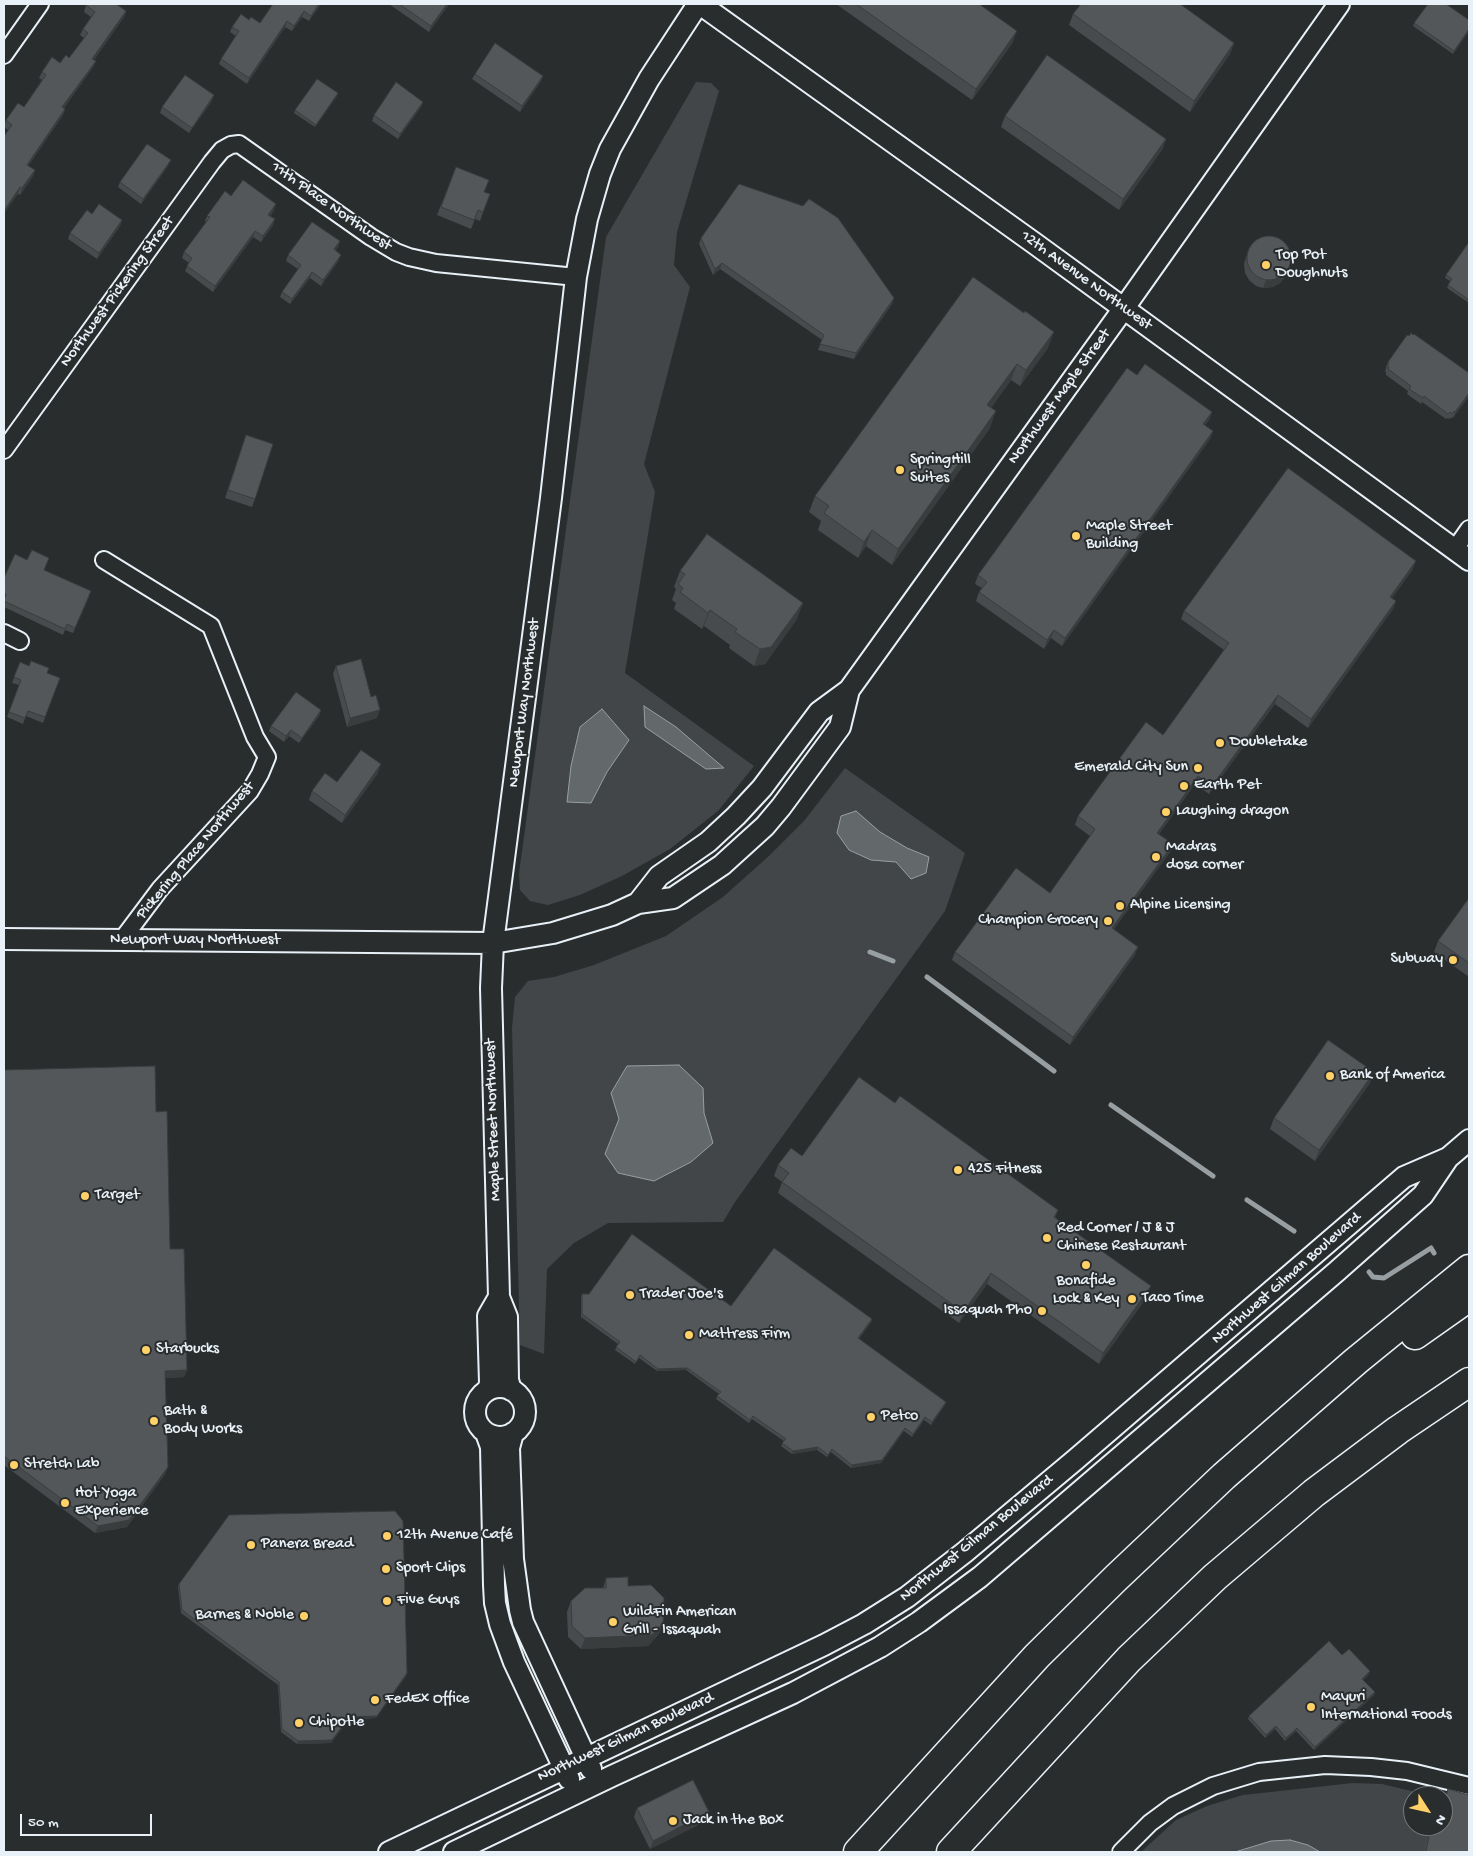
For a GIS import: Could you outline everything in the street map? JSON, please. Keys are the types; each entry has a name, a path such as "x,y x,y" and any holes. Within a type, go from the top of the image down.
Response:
{"highway":[{"path":"858,1852 1037,1656 1224,1476 1356,1361 1469,1269"},
{"path":"1224,1476 1342,1387 1469,1297"},
{"path":"951,1852 1129,1658 1215,1577 1321,1487 1398,1430 1469,1382"}],"street":[{"path":"4,55 40,4"},
{"name":"Newport Way Northwest","path":"4,939 493,943 551,498 576,277 587,219 600,174 610,149 649,79 699,4"},
{"name":"12th Avenue Northwest","path":"699,4 1124,308 1462,555"},
{"name":"Northwest Maple Street","path":"638,903 659,876 708,842 736,816 762,788 819,712 849,690 1124,308 1339,4"},
{"name":"11th Place Northwest","path":"239,144 371,238 396,252 436,263 576,277"},
{"name":"Northwest Pickering Street","path":"4,450 212,162 222,150 231,145 239,144"},
{"path":"1462,555 1469,530"},
{"name":"Pickering Place Northwest","path":"104,560 211,626 255,737 266,757 260,774 250,791 160,889 121,941"},
{"path":"4,633 20,641"},
{"name":"Northwest Maple Street","path":"493,943 553,933 612,915 638,903 673,898 722,865 764,826 797,786 840,727 849,690"},
{"name":"Maple Street Northwest","path":"493,943 490,988 499,1297 507,1317 508,1373 512,1390"},
{"name":"Northwest Gilman Boulevard","path":"454,1852 825,1677 888,1642 952,1599 1094,1481 1416,1202 1423,1195 1448,1158 1469,1140"},
{"name":"Northwest Gilman Boulevard","path":"389,1852 585,1757 824,1645 864,1624 907,1597 965,1552 1075,1460 1404,1177 1448,1158"},
{"name":"Maple Street Northwest","path":"488,1390 490,1383 488,1316 499,1297"},
{"path":"486,1433 500,1437 513,1433 520,1426 524,1411 519,1397 512,1390 504,1388 488,1390 478,1400 475,1413 478,1424 486,1433 491,1447 496,1603 500,1624 514,1662 575,1794"},
{"path":"513,1433 509,1448 512,1540 515,1580 520,1610 523,1622 597,1783"},
{"path":"1121,1852 1162,1813 1197,1793 1245,1775 1325,1765 1394,1769 1469,1786"}],"shaded area":[{"path":"696,82 711,83 719,91 677,232 674,265 690,287 644,464 655,492 625,673 754,766 718,811 670,849 622,876 580,895 548,905 530,901 520,890 519,873 606,237"},
{"path":"644,706 676,727 724,768 706,769 645,727"},
{"path":"602,709 629,740 607,772 591,803 567,802 571,766 580,727"},
{"path":"845,768 965,853 945,911 735,1202 723,1222 608,1223 574,1243 547,1269 544,1354 520,1345 512,1028 515,997 528,981 554,977 594,965 666,936 723,897 770,855 804,821"},
{"path":"856,811 880,832 907,848 929,857 926,873 911,879 896,862 871,860 849,850 837,833 841,816"},
{"path":"679,1065 703,1088 704,1113 713,1143 691,1162 654,1181 618,1173 605,1154 619,1119 611,1093 627,1066"},
{"path":"1353,1783 1382,1784 1403,1789 1403,1836 1434,1836 1431,1847 1425,1847 1423,1852 1320,1852 1308,1845 1290,1840 1271,1841 1235,1852 1141,1852 1176,1820 1207,1806 1243,1795"},
{"path":"1290,1840 1308,1845 1320,1852 1235,1852 1271,1841"}],"building":[{"path":"116,4 126,11 92,59 96,61 62,107 65,109 27,165 35,170 22,188 20,187 4,211 4,136 12,125 6,120 18,103 24,107 46,75 42,72 52,57 60,63 66,55 69,58 88,33 83,29 95,12 86,5"},
{"path":"273,4 319,4 311,16 304,11 294,26 287,21 249,78 221,59 239,31 232,27 241,14 249,20 251,17 260,23"},
{"path":"399,4 447,4 431,26"},
{"path":"856,4 979,4 1017,31 976,89"},
{"path":"1081,4 1180,4 1234,43 1194,101 1073,14"},
{"path":"1428,4 1446,4 1469,20 1469,29 1454,51 1414,23"},
{"path":"495,43 543,76 522,106 475,74"},
{"path":"1047,55 1166,139 1123,199 1005,116"},
{"path":"185,75 214,95 192,128 162,107"},
{"path":"317,79 338,93 316,125 295,110"},
{"path":"396,82 423,102 400,134 374,115"},
{"path":"147,144 171,160 143,199 120,182"},
{"path":"456,167 489,180 484,192 490,194 483,212 478,210 474,220 441,207"},
{"path":"243,180 276,204 268,215 275,219 263,236 255,231 215,286 187,266 192,258 184,252 210,217 207,216 225,191 231,196"},
{"path":"739,184 803,206 809,199 838,218 894,298 856,353 820,344 824,335 722,263 715,269 701,238"},
{"path":"99,204 122,220 99,253 70,233 87,210 92,214"},
{"path":"312,222 340,241 334,249 341,255 323,280 312,272 292,299 282,292 301,265 288,255"},
{"name":"Top Pot Doughnuts","path":"1269,236 1281,240 1287,246 1291,258 1287,270 1281,276 1269,280 1257,276 1251,270 1247,258 1251,246 1257,240"},
{"path":"1469,242 1469,300 1448,285 1452,279 1446,275"},
{"name":"SpringHill Suites","path":"973,277 1054,332 1026,370 1017,364 987,405 996,411 898,549 872,530 864,542 824,513 829,506 815,496"},
{"path":"1411,333 1469,373 1469,393 1452,414 1450,412 1448,414 1424,396 1423,398 1409,389 1411,386 1388,369 1388,362 1407,335 1409,336"},
{"name":"Maple Street Building","path":"1145,364 1212,412 1203,424 1213,431 1065,638 1054,630 1047,640 979,592 987,582 978,575 1127,368 1137,375"},
{"path":"246,435 273,444 255,499 228,490"},
{"path":"1288,468 1416,561 1390,597 1396,601 1311,719 1278,695 1212,786 1198,776 1157,833 1173,844 1112,928 1138,947 1073,1037 955,952 1016,868 1050,893 1095,829 1078,816 1146,722 1163,735 1229,643 1184,611"},
{"path":"707,534 803,603 771,647 760,649 735,632 737,629 710,610 708,613 680,592 683,588 678,584 685,574 680,571"},
{"path":"32,550 49,558 44,570 91,591 75,628 67,624 65,629 4,601 6,594 4,593 4,578 15,554 27,560"},
{"path":"361,659 371,697 376,695 380,710 350,718 336,666"},
{"path":"31,661 49,668 47,673 60,678 45,717 28,711 25,718 9,712 21,680 14,677 20,662 29,666"},
{"path":"296,692 321,710 302,738 291,730 286,736 271,726"},
{"path":"361,750 381,764 345,815 312,791 325,773 337,782"},
{"path":"1469,898 1469,963 1438,941"},
{"path":"1328,1040 1374,1072 1319,1150 1274,1118"},
{"name":"Target","path":"155,1066 156,1112 167,1111 170,1249 184,1249 187,1370 165,1371 168,1467 129,1520 98,1526 4,1456 4,1070"},
{"path":"859,1077 895,1103 900,1096 1058,1210 1054,1217 1151,1286 1103,1353 991,1273 963,1312 782,1182 789,1173 778,1165 791,1148 802,1156"},
{"path":"632,1234 731,1306 774,1248 872,1319 858,1338 946,1402 932,1422 925,1417 913,1434 905,1428 882,1460 852,1465 832,1449 828,1455 818,1447 793,1451 782,1443 786,1439 753,1416 750,1420 717,1396 721,1392 687,1368 658,1369 640,1355 636,1362 616,1347 620,1342 582,1314 582,1294 589,1294"},
{"path":"395,1511 403,1521 407,1673 377,1716 349,1717 332,1740 298,1741 282,1729 279,1682 182,1610 179,1584 229,1515"},
{"path":"628,1577 628,1586 651,1585 664,1598 663,1623 652,1635 585,1638 572,1626 571,1601 585,1588 606,1588 606,1578"},
{"name":"Mayuri International Foods","path":"1329,1641 1342,1655 1349,1649 1370,1671 1362,1679 1375,1692 1315,1747 1297,1728 1286,1738 1276,1726 1266,1735 1249,1716"},
{"path":"693,1780 709,1812 653,1841 637,1808"},
{"path":"1453,1790 1469,1795 1469,1852 1426,1852 1429,1836 1453,1836"}],"waterway":[{"path":"870,952 893,961"},
{"path":"927,977 1054,1071"},
{"path":"1111,1105 1213,1176"},
{"path":"1247,1200 1294,1231"},
{"path":"1369,1272 1373,1277 1384,1278 1431,1248 1434,1253"}],"place":[{"name":"Top Pot Doughnuts","path":"1266,265"},
{"name":"SpringHill Suites","path":"900,470"},
{"name":"Maple Street Building","path":"1076,536"},
{"name":"Doubletake","path":"1220,743"},
{"name":"Emerald City Sun","path":"1198,768"},
{"name":"Earth Pet","path":"1184,786"},
{"name":"Laughing dragon","path":"1166,812"},
{"name":"Madras dosa corner","path":"1156,857"},
{"name":"Alpine Licensing","path":"1120,906"},
{"name":"Champion Grocery","path":"1108,921"},
{"name":"Subway","path":"1453,960"},
{"name":"Bank of America","path":"1330,1076"},
{"name":"425 Fitness","path":"958,1170"},
{"name":"Target","path":"85,1196"},
{"name":"Red Corner / J & J Chinese Restaurant","path":"1047,1238"},
{"name":"Bonafide Lock & Key","path":"1086,1265"},
{"name":"Trader Joe's","path":"630,1295"},
{"name":"Taco Time","path":"1132,1299"},
{"name":"Issaquah Pho","path":"1042,1311"},
{"name":"Mattress Firm","path":"689,1335"},
{"name":"Starbucks","path":"146,1350"},
{"name":"Petco","path":"871,1417"},
{"name":"Bath & Body Works","path":"154,1421"},
{"name":"Stretch Lab","path":"14,1465"},
{"name":"Hot Yoga Experience","path":"65,1503"},
{"name":"12th Avenue Café","path":"387,1536"},
{"name":"Panera Bread","path":"251,1545"},
{"name":"Sport Clips","path":"386,1569"},
{"name":"Five Guys","path":"387,1601"},
{"name":"Barnes & Noble","path":"304,1616"},
{"name":"WildFin American Grill - Issaquah","path":"613,1622"},
{"name":"FedEx Office","path":"375,1700"},
{"name":"Mayuri International Foods","path":"1311,1707"},
{"name":"Chipotle","path":"299,1723"},
{"name":"Jack in the Box","path":"673,1821"}]}
